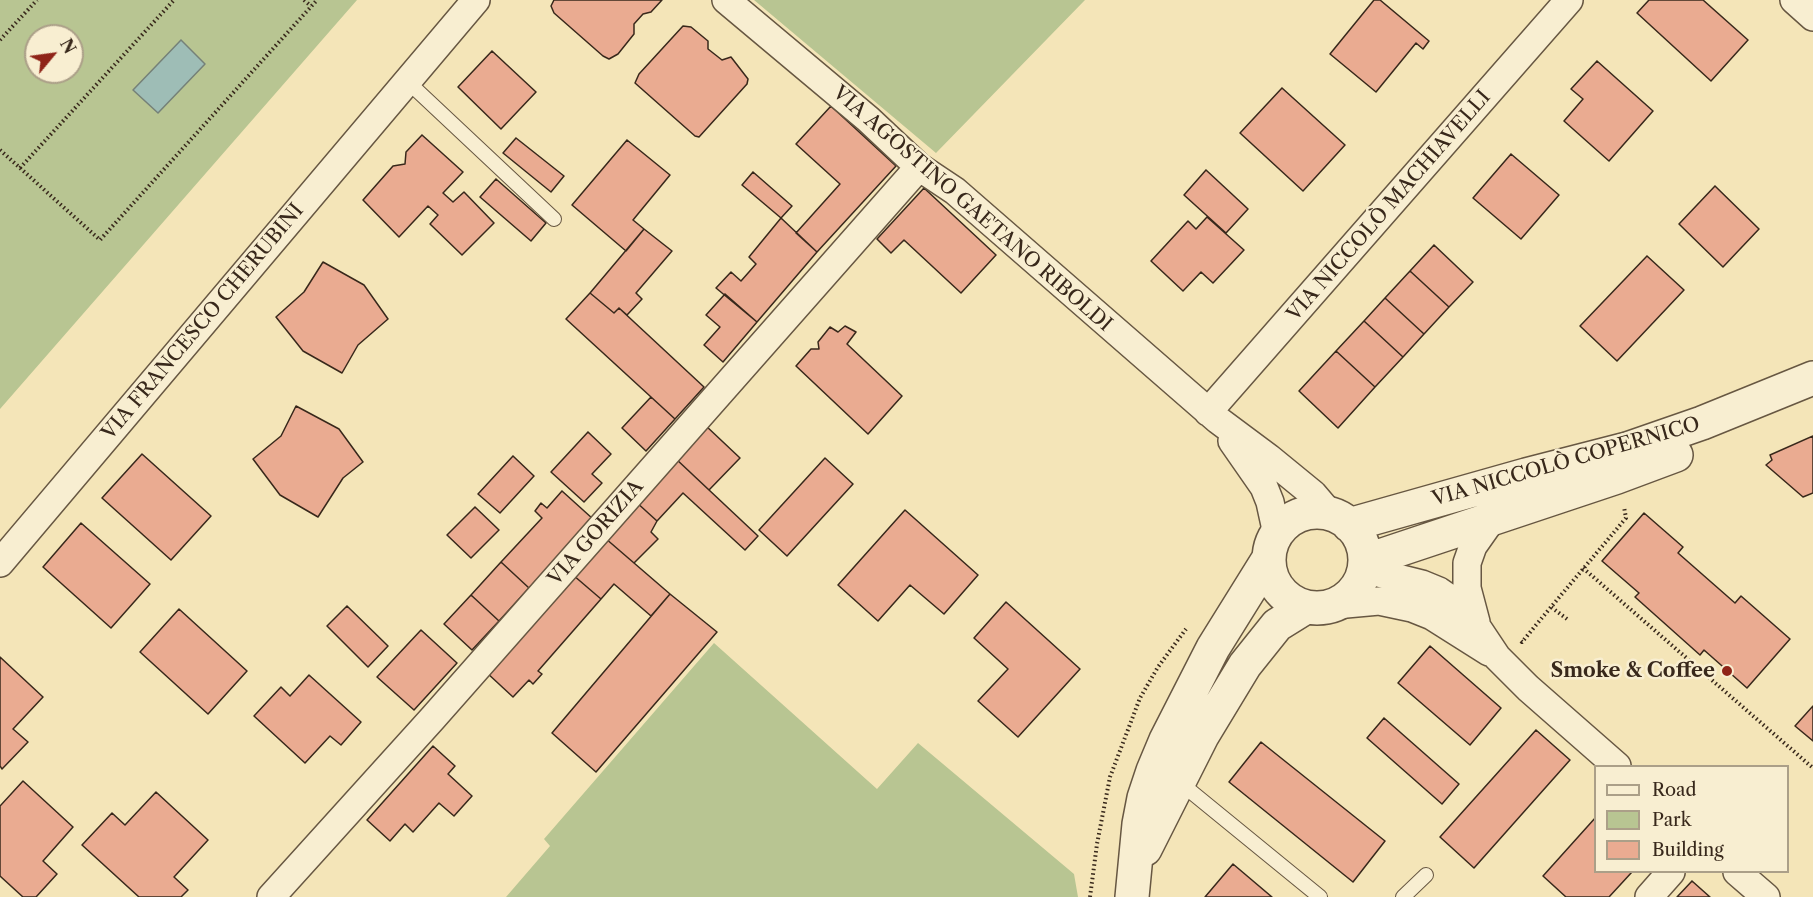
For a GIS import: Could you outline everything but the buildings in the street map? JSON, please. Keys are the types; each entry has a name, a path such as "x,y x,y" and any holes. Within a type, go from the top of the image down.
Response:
{"street":[{"name":"VIA FRANCESCO CHERUBINI","path":"0,563 476,0"},
{"name":"VIA AGOSTINO GAETANO RIBOLDI","path":"726,0 867,119 919,167 955,191 1213,416 1313,494 1340,520"},
{"name":"VIA NICCOLÒ MACHIAVELLI","path":"1213,416 1569,0"},
{"path":"1794,0 1813,17"},
{"name":"VIA GORIZIA","path":"271,897 432,719 919,167"},
{"name":"VIA NICCOLÒ COPERNICO","path":"1340,520 1627,448 1702,423 1813,378"},
{"name":"VIA NICCOLÒ COPERNICO","path":"1365,562 1617,477 1813,400"},
{"name":"VIA AGOSTINO GAETANO RIBOLDI","path":"1213,416 1264,487 1272,508 1273,546"},
{"path":"1134,882 1166,777 1166,740 1213,648 1286,524 1307,513 1340,520 1362,543 1365,562 1358,587 1348,597 1320,606 1277,626 1245,664 1202,736 1166,777"},
{"name":"VIA NICCOLÒ COPERNICO","path":"1480,631 1470,604 1467,588 1467,563 1473,546 1492,519"},
{"path":"1273,546 1271,574 1280,590 1292,601 1320,606 1379,601 1412,608 1432,616 1497,657"},
{"path":"1365,562 1382,574 1422,584 1455,602 1468,615 1497,657 1528,688 1616,765"},
{"path":"1649,897 1670,873"},
{"path":"1738,873 1766,897"}],"lane":[{"path":"407,81 554,219"},
{"path":"1166,777 1320,897"},
{"path":"1403,897 1426,875"}],"path":[{"path":"0,40 37,0"},
{"path":"20,168 174,0"},
{"path":"304,0 311,6"},
{"path":"0,150 100,240 317,0"},
{"path":"1567,619 1551,607 1626,518 1617,477"},
{"path":"1583,568 1813,768"}],"green space":[{"path":"0,0 357,0 0,409"},
{"path":"754,0 1085,0 936,153"},
{"path":"714,643 877,789 918,743 1074,874 1078,897 506,897 550,846 544,839"}],"water":[{"path":"181,40 205,64 158,113 133,90"}],"place":[{"name":"Smoke & Coffee","path":"1727,671"}]}
